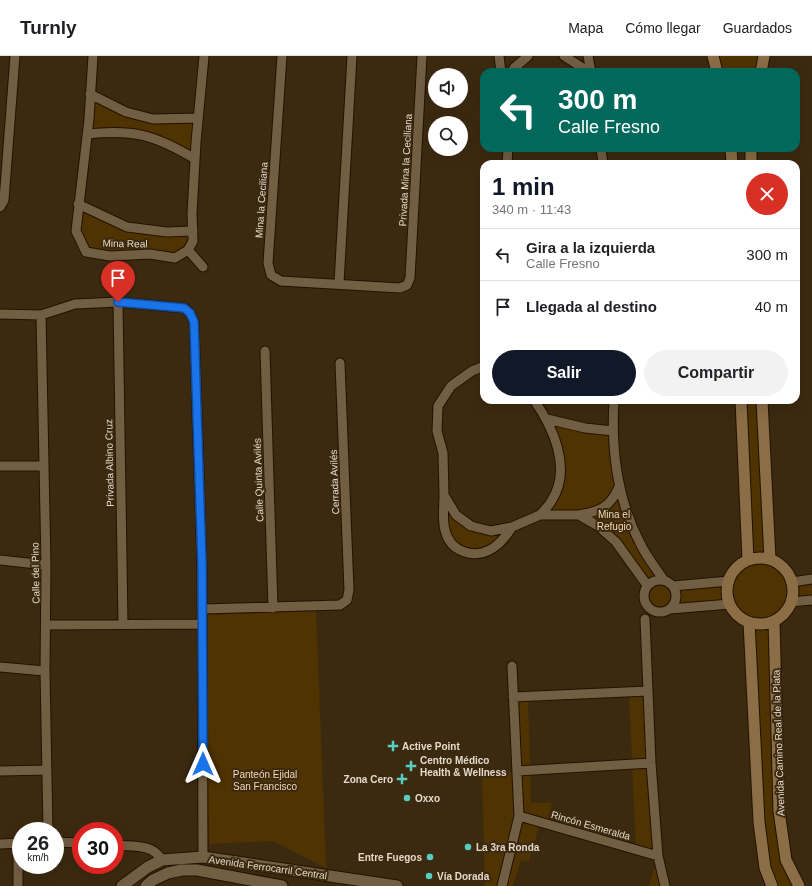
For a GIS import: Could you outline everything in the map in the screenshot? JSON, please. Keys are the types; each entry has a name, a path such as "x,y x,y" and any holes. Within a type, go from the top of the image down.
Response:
{"main road":[{"path":"713,56 716,68"},
{"path":"762,68 764,56"},
{"path":"741,404 748,560"},
{"path":"762,404 770,559"},
{"path":"759,558 770,559 780,564 787,572 792,582 792,602 787,611 774,621 760,624 749,622 737,614 730,604 728,597 729,581 738,566 748,560 759,558"},
{"name":"Avenida Camino Real de la Plata","path":"774,621 779,811 786,860 799,886"},
{"path":"749,622 759,822 765,868 772,886"}],"street":[{"path":"0,207 4,200 15,56"},
{"name":"Mina Real","path":"93,56 87,134 76,231 86,252 110,256 150,254 174,258 188,250"},
{"path":"203,267 188,250 193,241 195,159 204,56"},
{"name":"Mina la Ceciliana","path":"282,56 268,264 271,275 281,281 339,283 400,288 407,285"},
{"path":"339,283 352,56"},
{"name":"Privada Mina la Ceciliana","path":"407,285 410,278 422,56"},
{"path":"499,56 500,68"},
{"path":"514,68 528,56"},
{"path":"564,56 584,68"},
{"path":"588,56 590,68"},
{"path":"90,94 126,112 154,119 198,118"},
{"path":"87,134 112,131 142,135 169,143 195,159"},
{"name":"Mina Real","path":"78,204 127,227 167,232 193,231"},
{"path":"0,314 41,315 75,304 118,302 184,308 190,313 194,322 202,565 204,857"},
{"name":"Privada Albino Cruz","path":"118,302 123,624"},
{"name":"Calle del Pino","path":"41,315 46,565 45,671 48,822"},
{"name":"Calle Quinta Avilés","path":"265,351 273,608"},
{"name":"Cerrada Avilés","path":"273,608 340,605 347,600 349,590 340,363"},
{"path":"480,368 472,371 451,386 438,406 436,431 443,453 444,529 449,540 460,552 471,554 484,553 494,548 512,528"},
{"path":"444,495 456,515 471,526 491,531 512,528 540,515 553,500 558,483 560,465 557,445 547,419 537,404"},
{"path":"614,404 613,447 619,487 640,543 663,579 673,586 676,595 670,609"},
{"path":"547,419 579,427 613,431"},
{"path":"0,466 44,466"},
{"path":"540,515 580,515 595,512 605,507 614,498 619,487"},
{"path":"580,515 598,526 616,542 647,584"},
{"path":"0,560 46,565"},
{"path":"663,579 652,581 647,584 643,594 646,605 651,610 660,612 670,609 730,604"},
{"path":"792,582 812,579"},
{"path":"673,586 729,581"},
{"path":"792,602 812,600"},
{"path":"202,609 273,608"},
{"path":"645,619 651,763 658,856 665,886"},
{"path":"46,625 202,624"},
{"path":"502,886 519,816 512,666"},
{"path":"0,668 45,671"},
{"path":"514,697 648,692"},
{"path":"517,771 651,763"},
{"path":"0,771 47,770"},
{"name":"Rincón Esmeralda","path":"519,816 658,856"},
{"path":"0,844 12,844"},
{"path":"124,846 149,848 157,852 162,860"},
{"name":"Avenida Ferrocarril Central","path":"122,886 148,867 162,860 204,857 397,886"},
{"name":"Avenida Ferrocarril Central","path":"146,886 153,880 168,873 182,870 197,870 282,886"},
{"path":"18,886 19,874"}],"green space":[{"path":"713,56 764,56 762,68 716,68"},
{"path":"90,94 153,119 198,118 195,159 142,135 87,134"},
{"path":"78,204 127,227 193,231 193,241 175,258 86,252 76,231"},
{"name":"Mina el Refugio","path":"741,404 762,404 770,559 783,569 792,582 812,579 812,600 792,602 787,611 774,621 786,860 799,886 772,886 765,868 749,622 739,616 732,608 701,607 670,609 662,612 652,610 644,601 644,592 647,584 616,542 579,515 540,515 553,500 560,465 547,419 613,431 619,487 640,543 667,581 673,586 729,581 738,566 748,560"},
{"path":"444,495 471,526 512,527 504,538 471,554 449,541"},
{"name":"Panteón Ejidal San Francisco","path":"316,611 326,868 273,841 209,844 203,615"},
{"path":"648,691 665,886 649,886 658,856 636,850 629,692"},
{"path":"528,696 531,803 552,803 547,824 540,822 529,862 521,860 513,886 485,886 482,773 517,771 513,697"}],"place":[{"name":"Active Point","path":"393,746"},
{"name":"Centro Médico Health & Wellness","path":"411,766"},
{"name":"Zona Cero","path":"402,779"},
{"name":"Oxxo","path":"407,798"},
{"name":"La 3ra Ronda","path":"468,847"},
{"name":"Entre Fuegos","path":"430,857"},
{"name":"Vía Dorada","path":"429,876"}],"route":[{"path":"118,302 184,308 190,313 194,322 202,565 203,764"}]}
